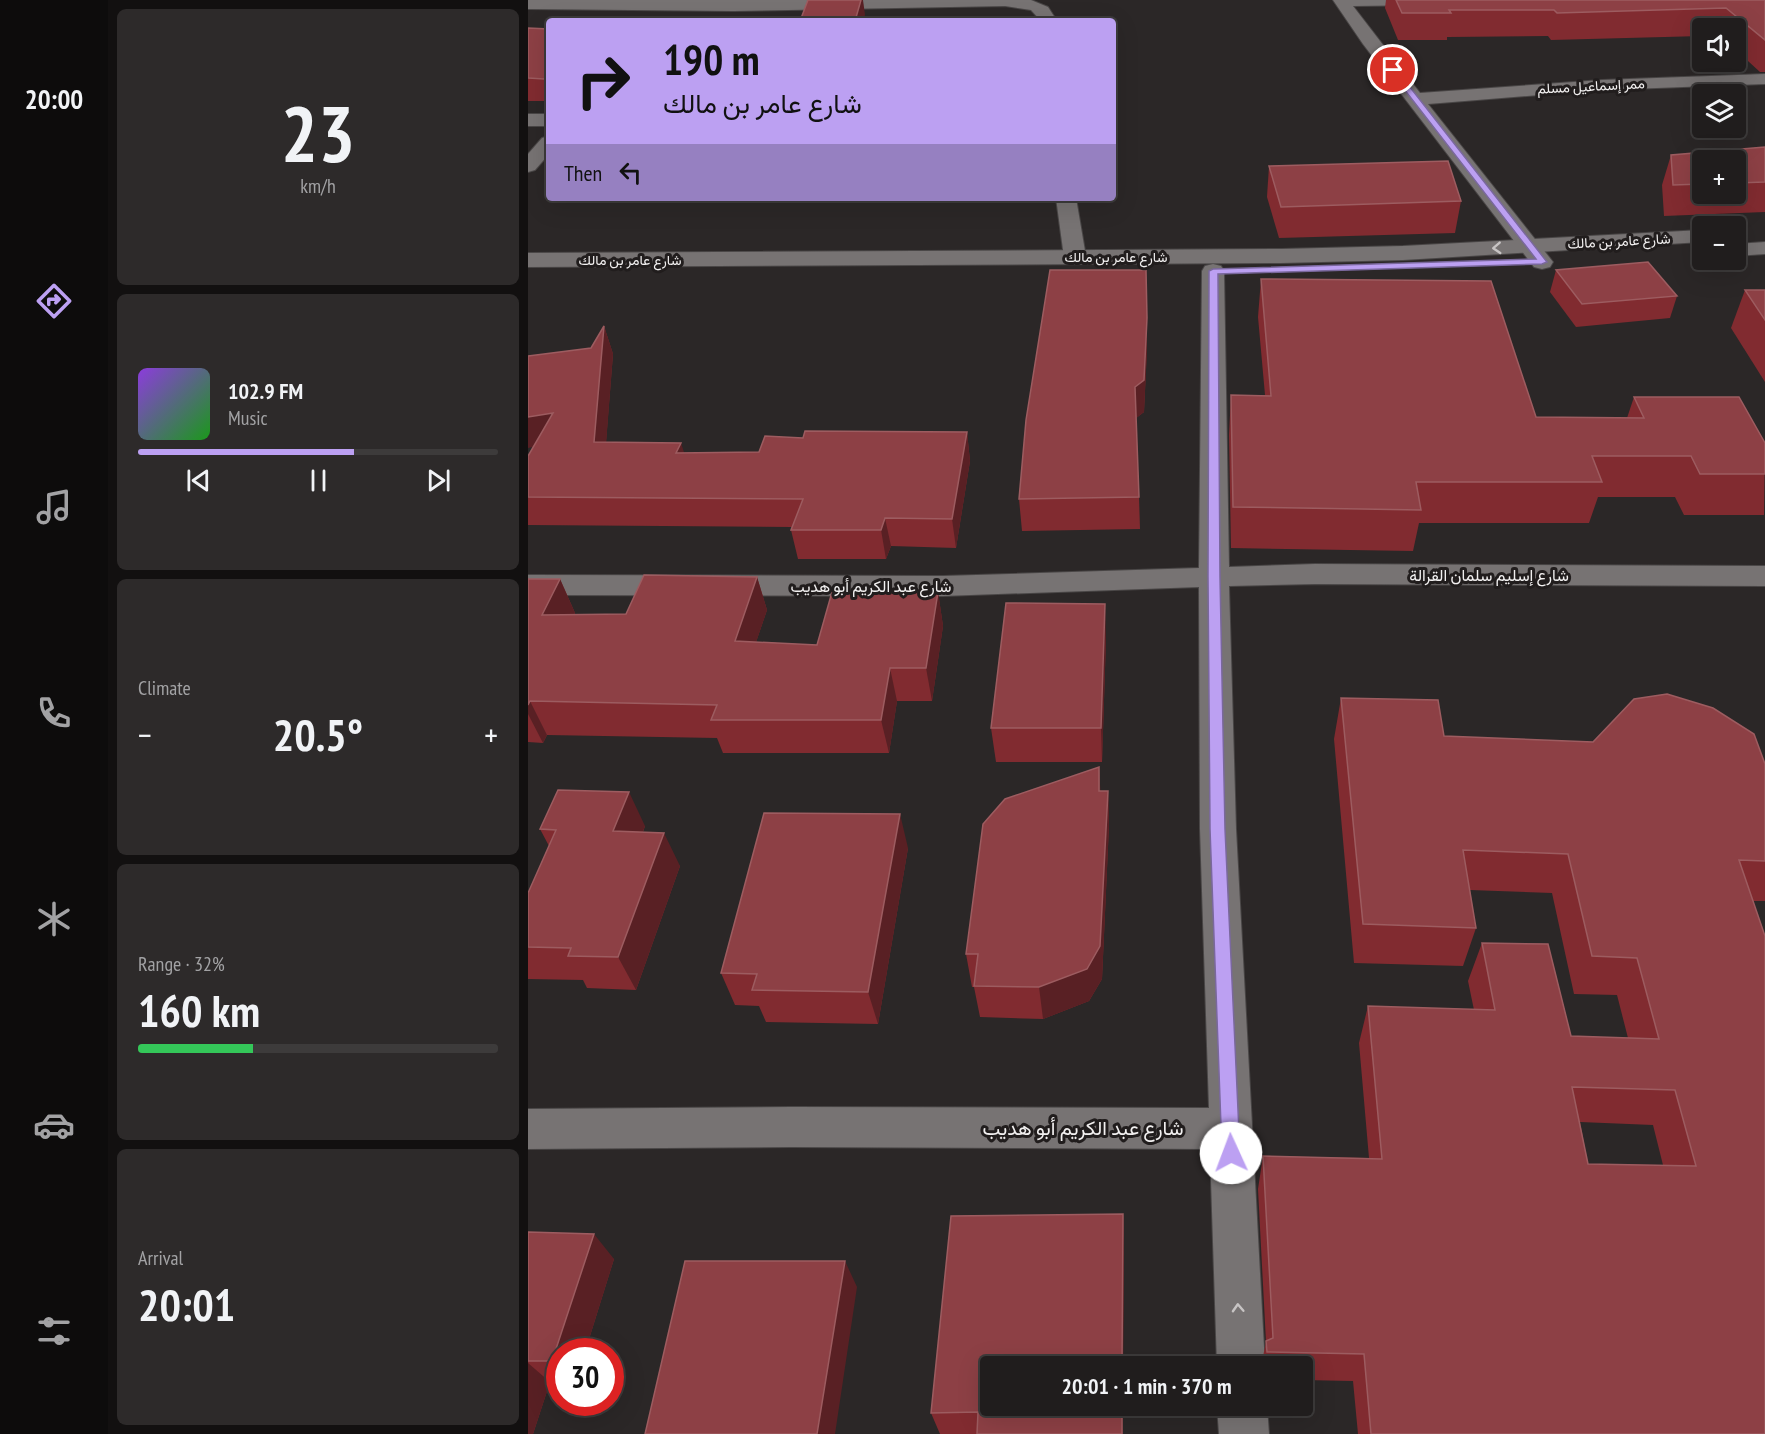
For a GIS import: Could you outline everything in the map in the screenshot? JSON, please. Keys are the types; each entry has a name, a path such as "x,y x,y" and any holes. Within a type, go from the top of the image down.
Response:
{"street":[{"path":"1341,0 1430,0"},
{"path":"1341,0 1369,40 1537,254"},
{"path":"528,4 681,2 802,5 1005,1 1039,8 1047,14 1048,18"},
{"path":"666,18 681,2"},
{"name":"ممر إسماعيل مسلم","path":"1417,99 1602,85 1765,79"},
{"path":"528,120 546,120"},
{"path":"528,166 546,145"},
{"path":"1066,201 1075,257"},
{"path":"1746,233 1765,232"},
{"name":"شارع عامر بن مالك","path":"528,275 1213,271 1537,254 1692,237"},
{"path":"1746,249 1765,248"},
{"name":"شارع عامر بن مالك","path":"528,260 1692,252"},
{"path":"1213,271 1218,829 1241,1356"},
{"name":"شارع إسليم سلمان القرالة","path":"1214,577 1315,574 1765,576"},
{"name":"شارع عبد الكريم أبو هديب","path":"528,585 931,586 1214,577"},
{"name":"شارع عبد الكريم أبو هديب","path":"528,1129 791,1126 1230,1129"},
{"path":"1243,1416 1244,1434"}],"building":[{"path":"808,0 861,0 856,18 801,18"},
{"path":"1396,0 1765,0 1765,40 1746,24 1746,18 1738,18 1726,8 1557,13 1554,10 1449,10 1451,13 1402,13"},
{"path":"528,28 546,29 546,77 544,79 528,78"},
{"path":"1765,147 1765,182 1746,183 1746,150 1730,150"},
{"path":"1692,153 1692,184 1673,185 1671,155"},
{"path":"1448,161 1461,201 1281,207 1269,166"},
{"path":"1648,262 1677,296 1582,304 1556,270"},
{"path":"1050,270 1146,270 1147,318 1144,380 1135,387 1139,497 1019,499 1026,420"},
{"path":"1261,279 1491,281 1536,417 1644,418 1634,397 1739,397 1765,443 1765,474 1700,474 1691,456 1592,456 1602,482 1416,482 1421,510 1233,507 1231,395 1271,396"},
{"path":"1745,290 1765,290 1765,320"},
{"path":"604,326 594,442 681,443 676,453 759,452 765,436 803,438 805,431 967,432 952,519 885,518 881,530 791,530 803,499 528,497 528,456 553,413 528,417 528,356 591,348"},
{"path":"644,575 757,577 735,641 817,645 832,592 938,592 926,668 890,668 881,720 711,720 717,705 530,701 528,705 528,579 560,579 542,615 626,614"},
{"path":"1006,603 1105,604 1101,728 991,728"},
{"path":"1667,694 1713,708 1754,734 1765,764 1765,861 1739,860 1765,936 1765,1434 1371,1434 1364,1354 1267,1352 1266,1341 1273,1338 1263,1156 1382,1159 1368,1006 1495,1010 1482,943 1548,944 1571,1036 1659,1039 1637,958 1592,956 1568,854 1463,850 1476,928 1363,924 1341,698 1438,700 1444,736 1593,742 1634,699","holes":["1572,1087 1675,1090 1696,1166 1588,1164"]},
{"path":"1099,767 1099,791 1108,791 1100,946 1087,969 1039,987 974,986 978,954 966,954 983,824 1005,799"},
{"path":"558,790 629,792 613,831 664,833 618,957 568,956 571,948 528,947 528,893 556,830 540,829"},
{"path":"764,813 900,814 868,992 752,990 757,974 721,973"},
{"path":"1123,1214 1122,1356 980,1356 980,1416 1122,1416 1122,1434 977,1434 978,1412 931,1413 951,1216"},
{"path":"528,1232 594,1234 560,1338 546,1338 546,1361 528,1361"},
{"path":"685,1261 845,1261 817,1434 645,1434"}],"route":[{"path":"1231,1153 1218,829 1213,271 1542,262 1532,246 1393,70"}]}
